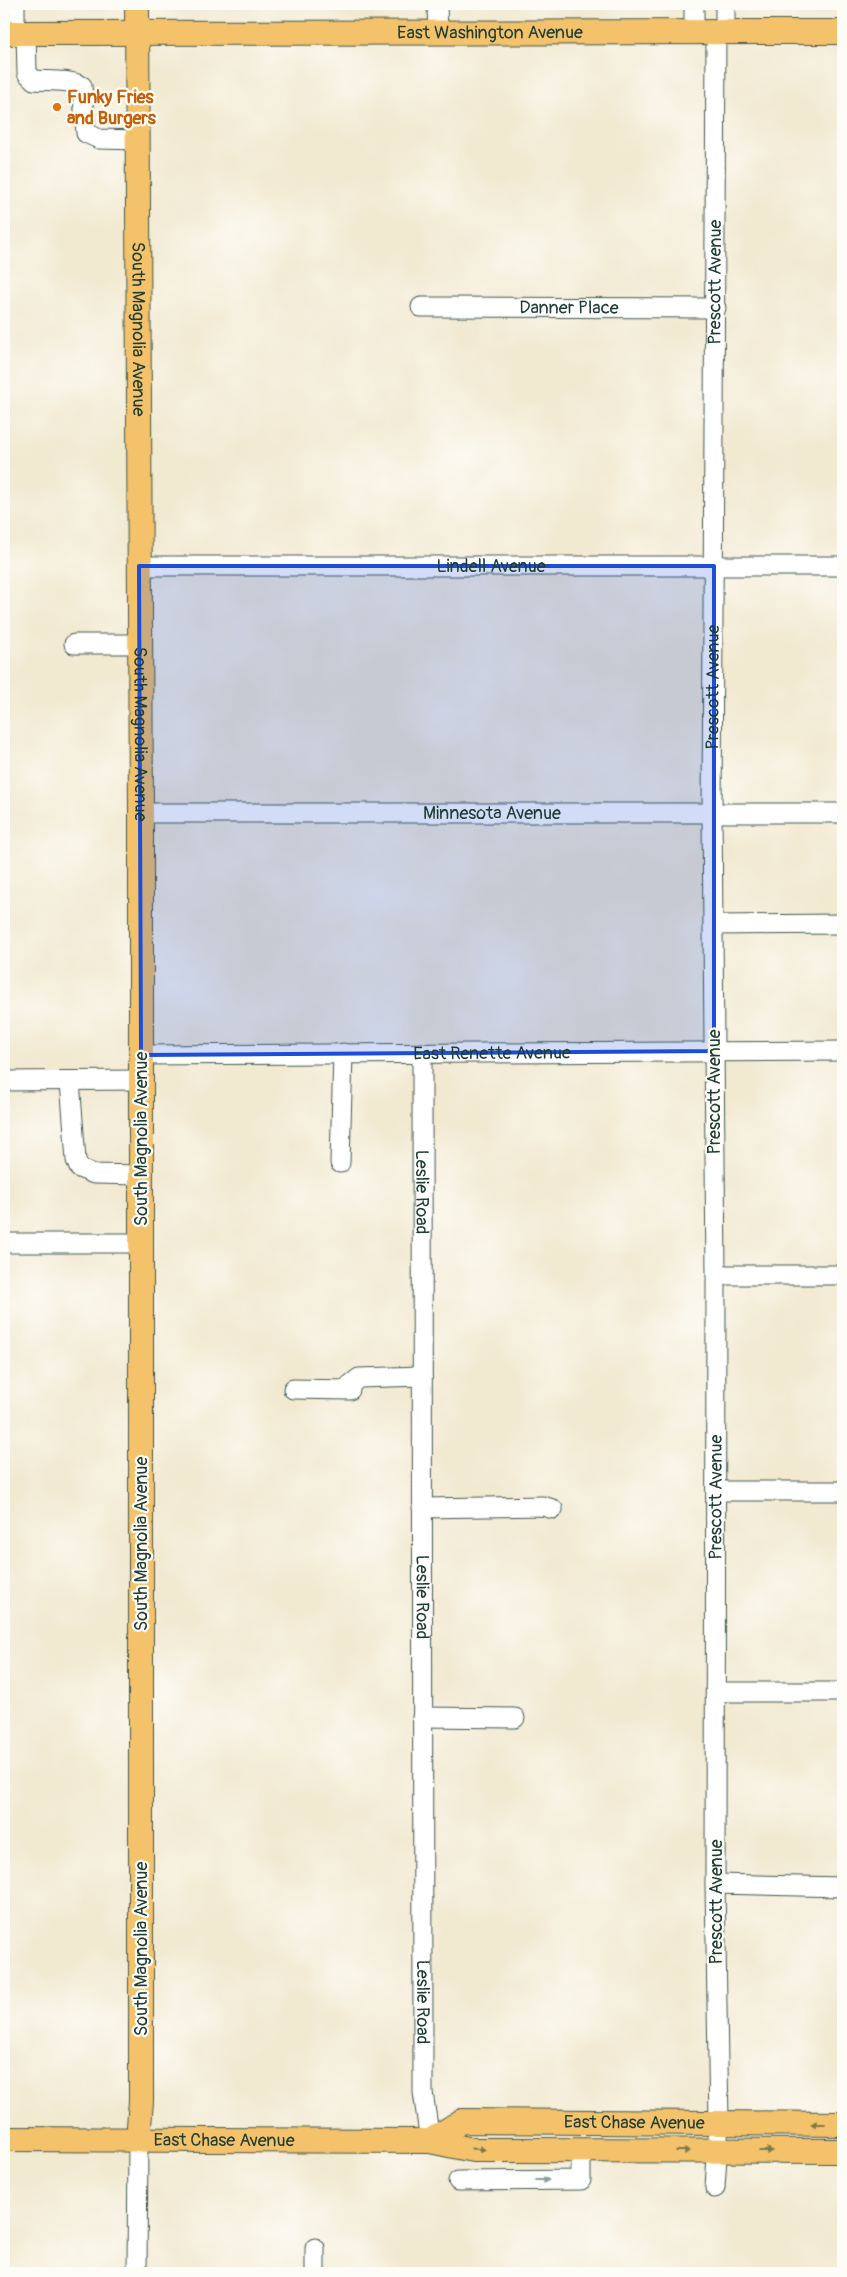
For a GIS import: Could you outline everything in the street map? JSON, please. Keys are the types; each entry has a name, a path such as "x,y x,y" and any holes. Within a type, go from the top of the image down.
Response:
{"main road":[{"name":"South Magnolia Avenue","path":"137,4 141,813 141,2101 138,2139"},
{"name":"East Washington Avenue","path":"15,33 438,34 843,32"},
{"name":"East Chase Avenue","path":"430,2141 462,2121 843,2124"},
{"name":"East Chase Avenue","path":"4,2139 430,2141 472,2150 843,2151"}],"street":[{"path":"15,4 15,33 27,74 34,80 63,81 82,86 86,133 99,139 138,140"},
{"path":"437,4 438,34"},
{"name":"Prescott Avenue","path":"694,4 711,33"},
{"name":"Prescott Avenue","path":"715,2188 718,2123 715,1884 716,1275 712,813 716,308 711,33 725,4"},
{"name":"Danner Place","path":"421,307 716,308"},
{"name":"Lindell Avenue","path":"139,566 843,566"},
{"path":"74,644 139,644"},
{"name":"Minnesota Avenue","path":"141,813 843,813"},
{"path":"713,925 843,924"},
{"name":"East Renette Avenue","path":"141,1055 714,1051 843,1052"},
{"name":"Leslie Road","path":"422,1053 423,2092 430,2141"},
{"path":"340,1163 343,1054"},
{"path":"4,1081 141,1080"},
{"path":"70,1081 76,1160 79,1168 94,1174 141,1175"},
{"path":"4,1243 141,1243"},
{"path":"716,1275 843,1275"},
{"path":"293,1389 350,1390 350,1385 359,1378 422,1376"},
{"path":"716,1491 843,1491"},
{"path":"422,1508 543,1506 553,1509"},
{"path":"716,1692 843,1692"},
{"path":"422,1717 515,1718"},
{"path":"715,1884 843,1887"},
{"name":"South Magnolia Avenue","path":"137,2273 138,2139"},
{"path":"458,2181 581,2180 581,2150"},
{"path":"315,2248 316,2273"}],"highlighted area":[{"path":"139,566 714,566 714,1051 141,1055"}],"place":[{"name":"Funky Fries and Burgers","path":"57,107"}]}
